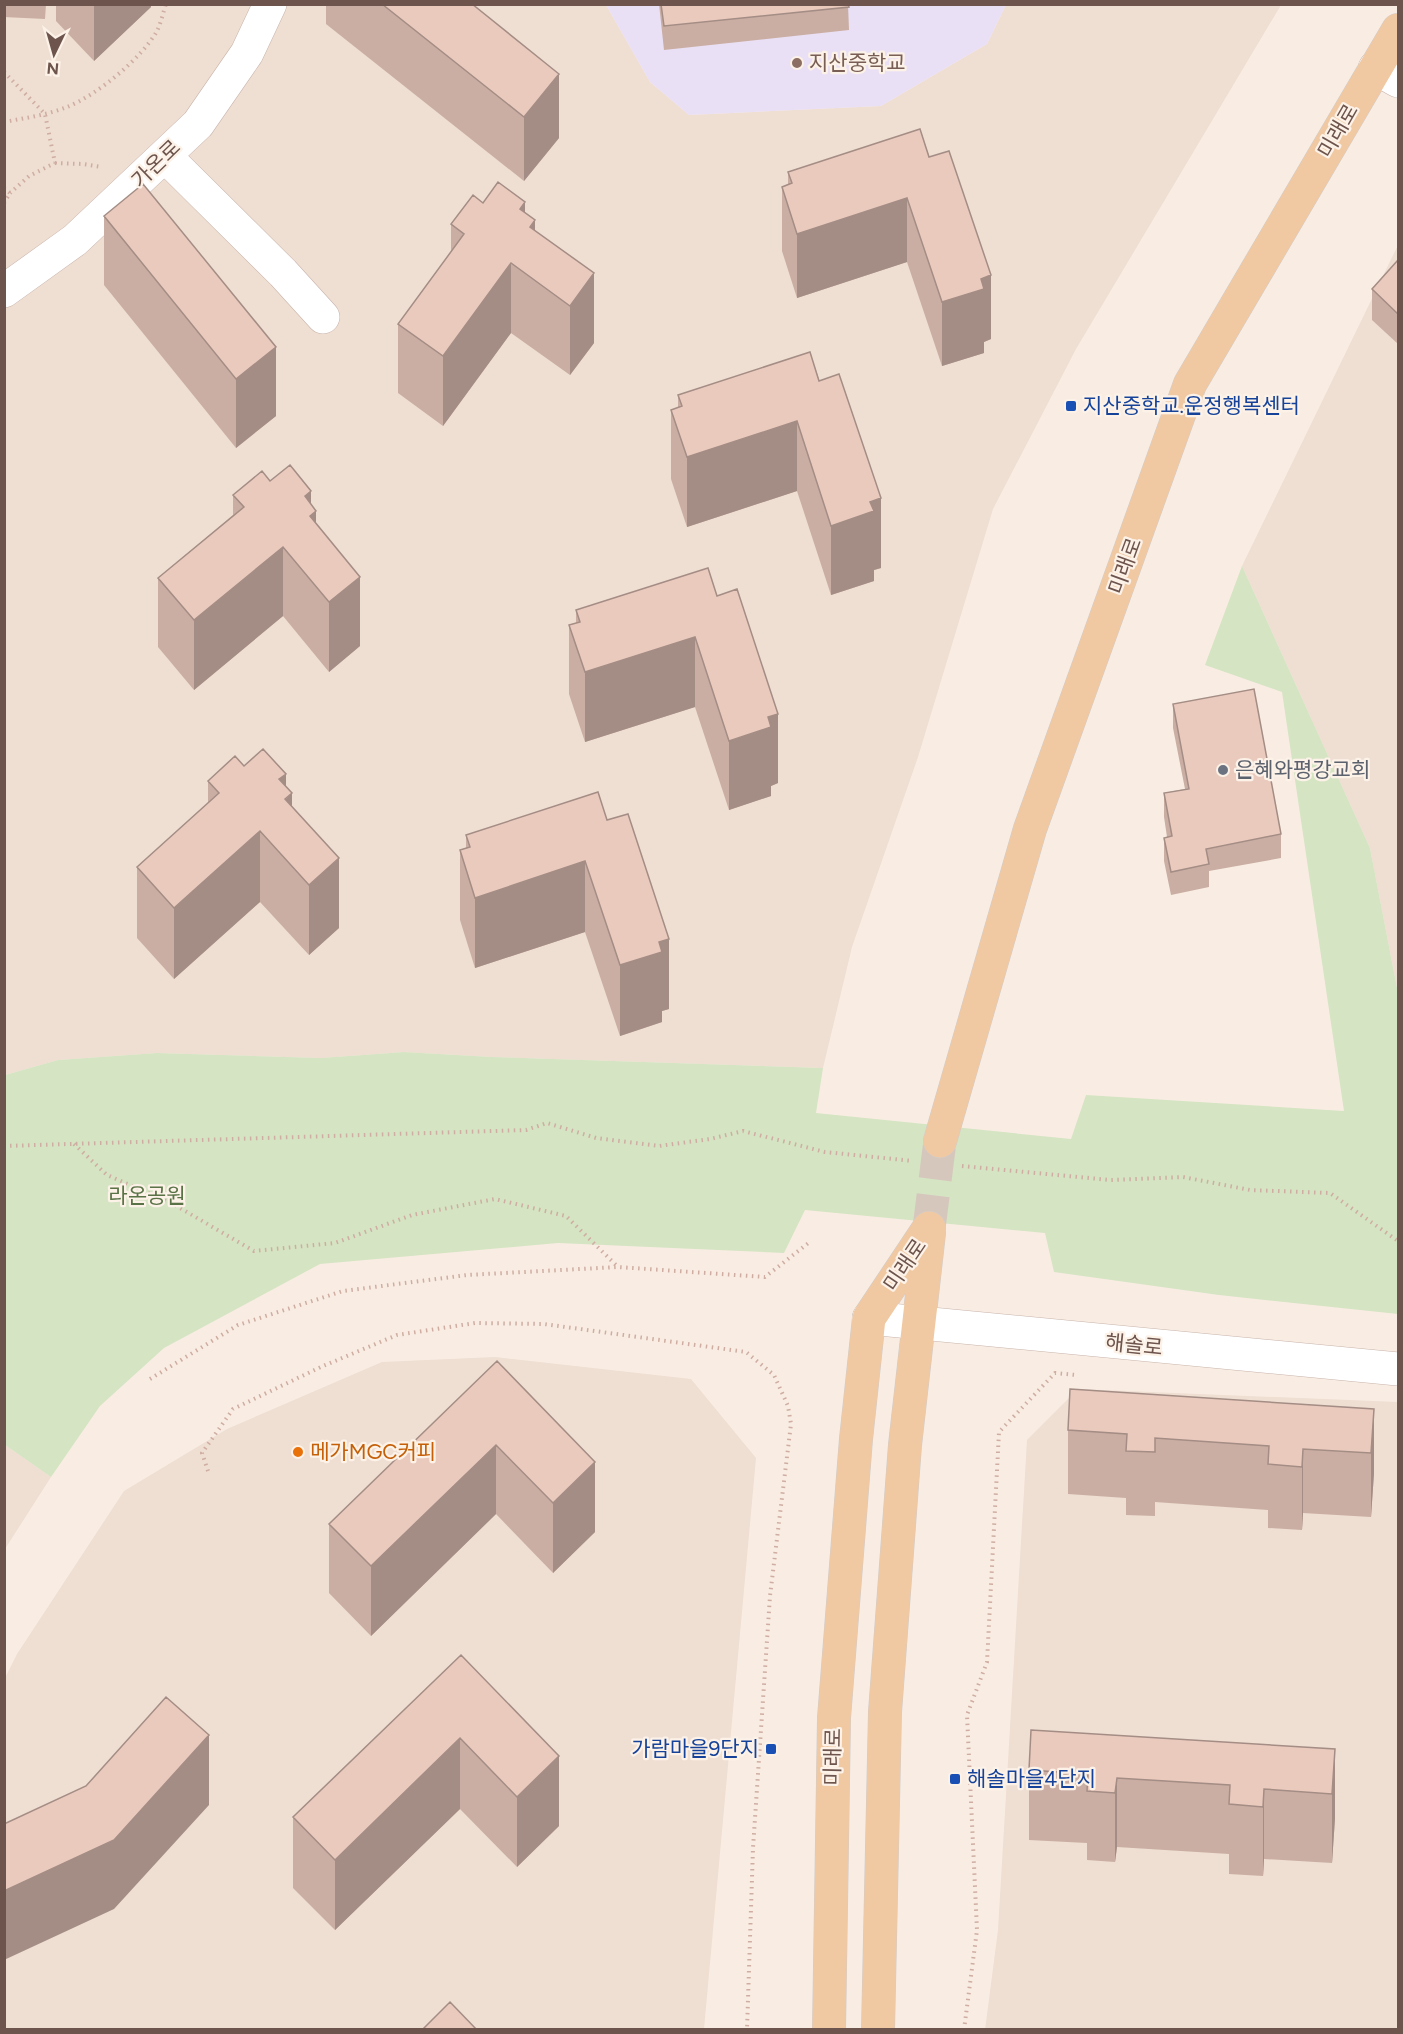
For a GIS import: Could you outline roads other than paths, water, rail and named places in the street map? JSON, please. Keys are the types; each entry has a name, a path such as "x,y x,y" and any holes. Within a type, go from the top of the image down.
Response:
{"main road":[{"name":"미래로","path":"938,1156 1030,829 1190,384 1387,75 1398,30"},
{"name":"미래로","path":"829,2030 834,1718 856,1439 869,1318 930,1228 905,1445 885,1712 878,2030"}],"street":[{"name":"가온로","path":"4,291 75,240 198,124 247,53 270,4"},
{"path":"165,156 283,273 323,317"},
{"name":"해솔로","path":"869,1318 1398,1369"}],"tunnel":[{"path":"929,1228 940,1141"}],"place":[{"name":"지산중학교","path":"797,63"},
{"name":"지산중학교.운정행복센터","path":"1071,406"},
{"name":"은혜와평강교회","path":"1223,770"},
{"name":"메가MGC커피","path":"298,1452"},
{"name":"가람마을9단지","path":"771,1749"},
{"name":"해솔마을4단지","path":"955,1779"}],"park label":[{"name":"라온공원","path":"147,1196"}]}
